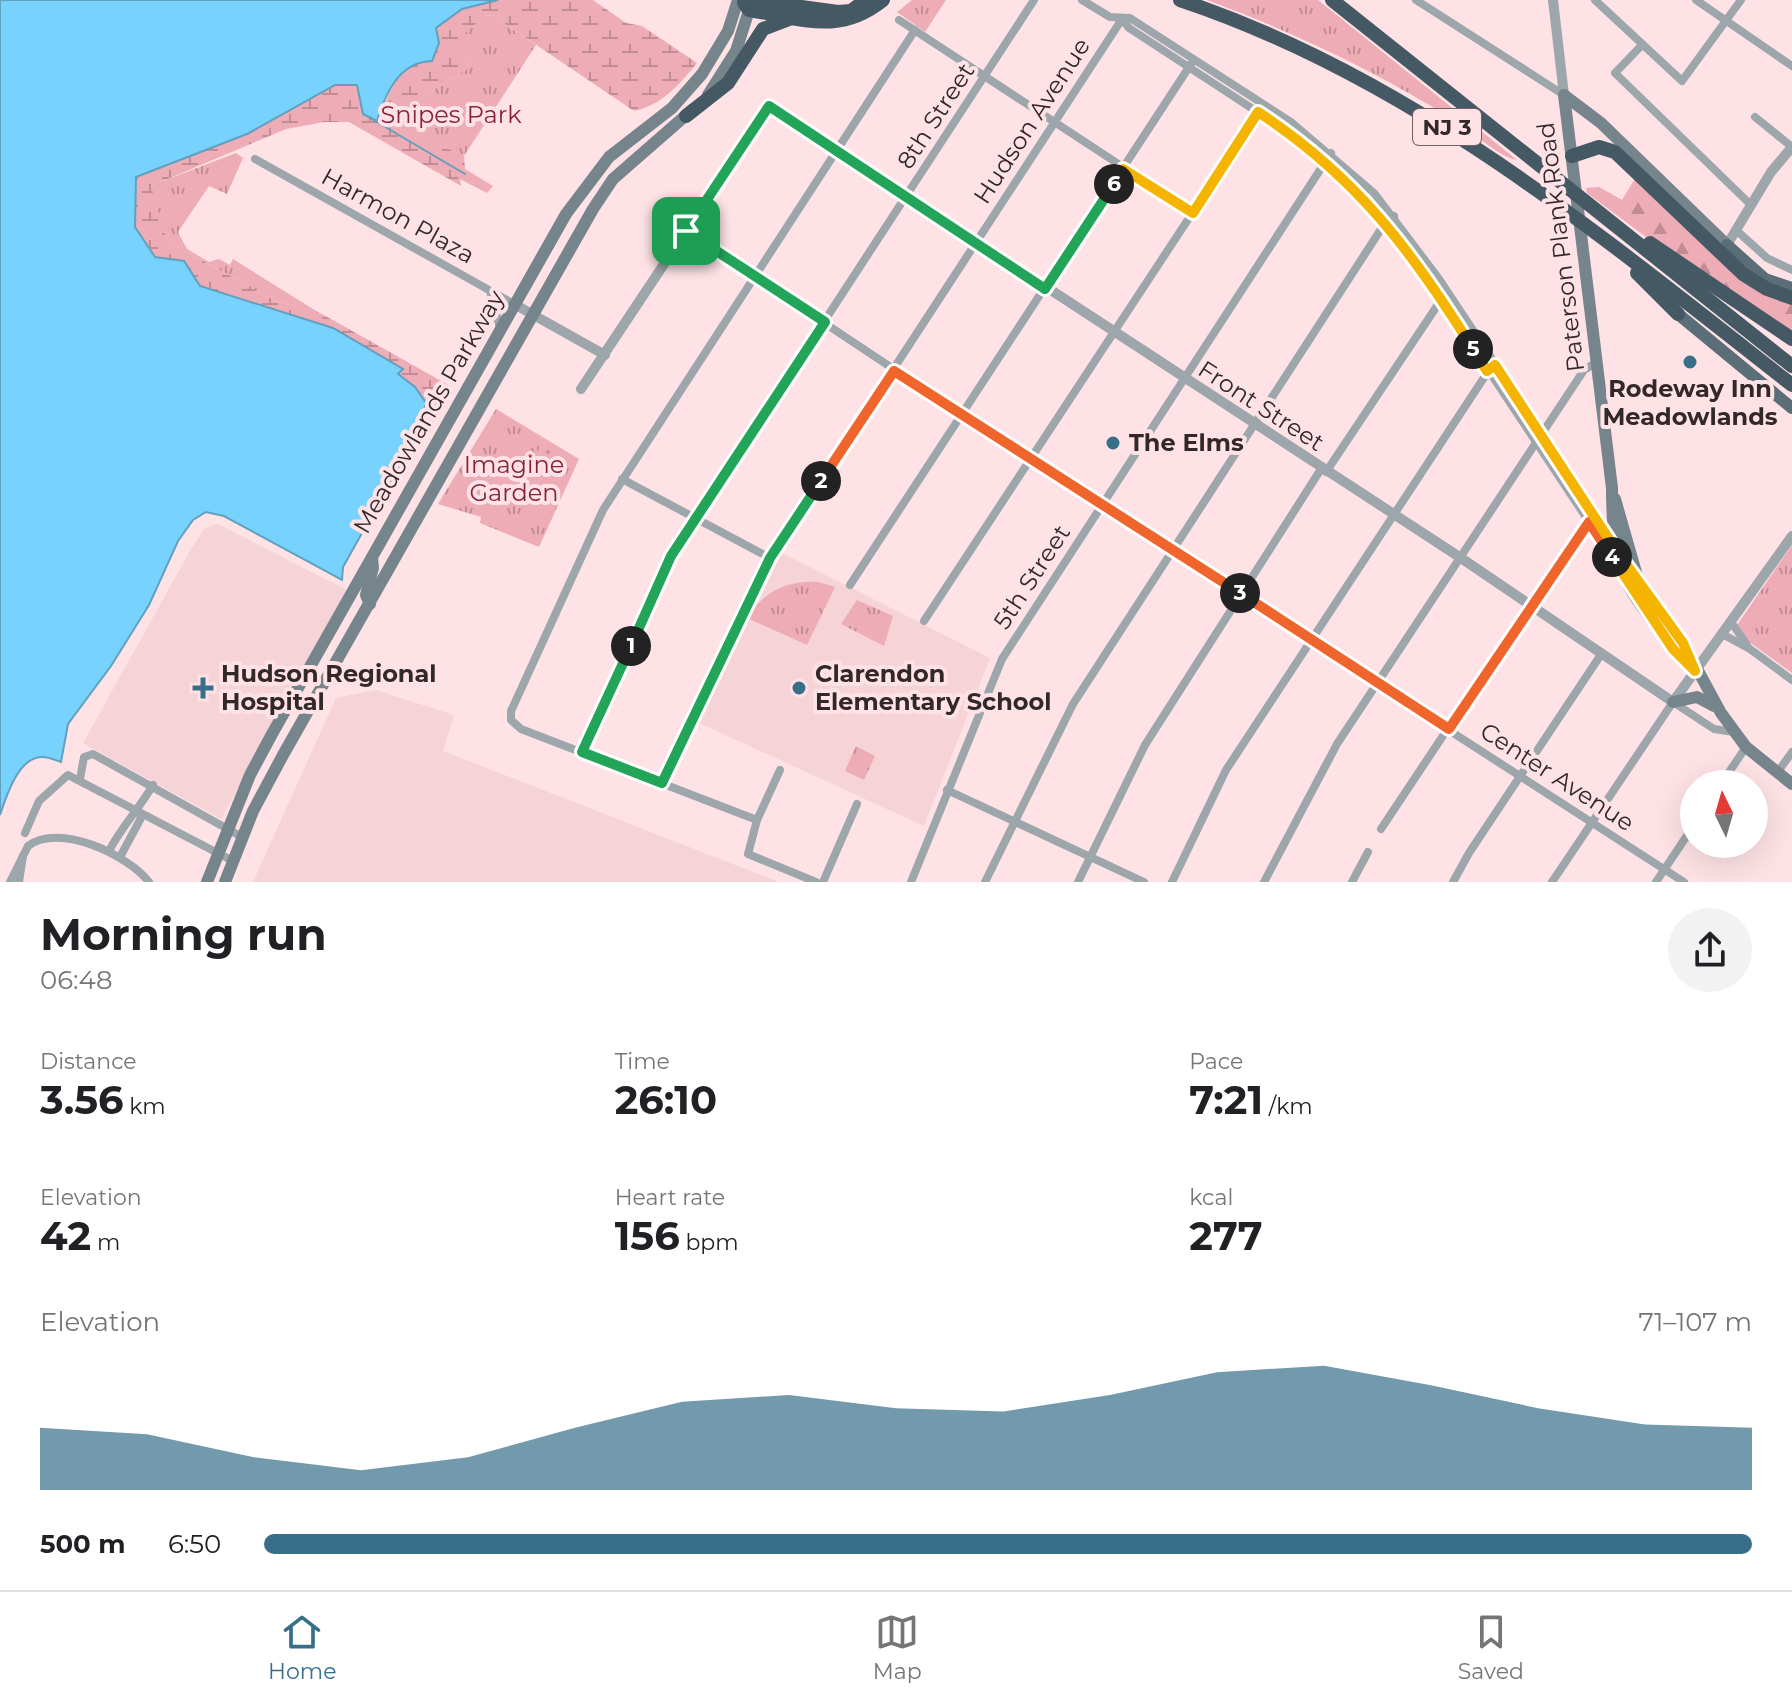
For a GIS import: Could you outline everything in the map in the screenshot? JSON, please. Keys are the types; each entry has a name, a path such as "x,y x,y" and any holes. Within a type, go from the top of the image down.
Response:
{"highway":[{"path":"778,0 797,12"},
{"path":"679,112 728,83 763,29 797,12 851,11 866,0"},
{"path":"747,2 844,22 861,17 883,0"},
{"name":"NJ 3","path":"1180,0 1289,43 1412,106 1506,166 1792,385"},
{"name":"NJ 3","path":"1332,0 1792,366"},
{"path":"1572,161 1599,147 1615,152 1743,274 1767,289 1792,298"},
{"name":"NJ 3","path":"1558,180 1792,342"},
{"name":"NJ 3","path":"1603,239 1678,314"}],"main road":[{"path":"679,112 719,64 747,2"},
{"name":"Paterson Plank Road","path":"1564,95 1612,488 1612,518 1621,572"},
{"path":"1564,95 1601,123 1765,279 1792,288"},
{"name":"Meadowlands Parkway","path":"207,882 264,747 514,304 589,181 609,157 679,112"},
{"name":"Meadowlands Parkway","path":"225,882 242,837 283,755 613,179 679,112"},
{"name":"NJ 3","path":"1678,314 1792,408"},
{"name":"Paterson Plank Road","path":"1612,488 1647,602"},
{"path":"370,604 366,595 373,568 372,556"},
{"path":"1621,572 1647,602 1673,649 1695,671 1746,747 1792,784"},
{"path":"1673,702 1697,697 1718,709"}],"street":[{"name":"8th Street","path":"582,752 671,556 986,78 1034,0"},
{"path":"1082,0 1110,17 1122,19 1129,28 1265,104 1394,216 1621,572"},
{"path":"1416,0 1564,95"},
{"name":"Paterson Plank Road","path":"1553,0 1564,95"},
{"path":"1595,0 1682,81 1741,0"},
{"path":"1696,0 1792,66"},
{"name":"Hudson Avenue","path":"662,783 770,558 1122,19"},
{"path":"899,20 1193,213"},
{"path":"757,820 521,729 511,720 511,711 598,518 915,30"},
{"path":"1641,46 1615,73 1751,205"},
{"path":"1191,63 1224,90 1298,133"},
{"path":"850,585 1191,63"},
{"path":"1224,90 1230,82"},
{"path":"924,621 1265,104"},
{"name":"Front Street","path":"686,231 769,106 1115,335 1461,558 1714,729 1734,732"},
{"path":"1727,245 1792,147 1755,117"},
{"name":"5th Street","path":"911,882 1002,659 1328,157"},
{"name":"Harmon Plaza","path":"255,159 605,355"},
{"path":"1360,186 1385,223 1444,296"},
{"path":"985,882 1073,704 1252,424 1385,223 1394,216"},
{"path":"1736,230 1767,258 1792,270"},
{"path":"581,389 686,231"},
{"name":"Center Avenue","path":"686,231 894,371 1311,639 1591,825 1684,882"},
{"path":"490,291 500,330"},
{"path":"1078,882 1145,745 1240,593 1444,296"},
{"path":"1264,882 1315,781 1577,380 1588,366 1597,362"},
{"path":"1172,882 1226,770 1391,515 1491,368"},
{"path":"1577,380 1599,377"},
{"path":"1539,440 1637,576"},
{"path":"622,479 770,558"},
{"path":"1589,522 1604,529"},
{"path":"1381,829 1589,522"},
{"path":"1552,882 1673,702 1792,536"},
{"path":"1731,622 1750,649"},
{"path":"1722,634 1750,649 1792,680"},
{"path":"1453,882 1602,653"},
{"path":"1730,770 1746,747"},
{"path":"1777,773 1792,752"},
{"path":"80,779 84,757 93,754 242,837"},
{"path":"780,770 757,820 748,854 816,882"},
{"path":"25,833 39,801 68,775 233,861"},
{"path":"109,851 129,814 138,809 153,785"},
{"path":"947,790 1144,882"},
{"path":"823,882 857,804"},
{"path":"120,857 141,818 138,809"},
{"path":"10,882 23,855 38,840 88,843 120,857 149,882"},
{"path":"1656,882 1680,846"},
{"path":"1352,882 1368,852"},
{"path":"19,882 23,855"}],"shaded area":[{"name":"Hudson Regional Hospital","path":"218,524 347,590 221,819 83,743 191,549 205,528"},
{"path":"782,553 990,658 924,826 699,723 755,597 759,598"},
{"path":"376,690 454,715 443,751 779,882 253,882 336,698"}],"green space":[{"path":"498,0 593,0 626,23 642,26 697,63 661,99 634,111 492,15 484,16 454,43 468,62 466,70 423,96 405,129 464,156 465,169 493,186 487,193 460,179 461,186 349,122 324,122 286,129 151,186 167,241 276,301 322,314 452,387 425,439 419,431 426,403 415,387 398,374 403,369 333,328 200,286 184,261 155,257 135,228 136,177 247,134 335,85 357,85 361,89 359,95 377,121 397,76 417,60 424,61 439,43 436,28 462,9"},
{"path":"912,0 946,0 925,32 897,12"},
{"path":"1207,0 1318,0 1517,160 1503,155 1456,121 1365,70 1303,39"},
{"name":"Snipes Park","path":"492,15 536,45 464,156 404,129 423,96 466,70 468,62 453,43 484,16"},
{"path":"236,153 243,158 227,194 209,186 178,232 187,249 209,262 219,259 230,265 233,259 321,314 276,301 167,241 150,186"},
{"path":"1636,177 1792,302 1792,335 1654,243 1587,193 1586,188 1599,187 1622,200"},
{"name":"Imagine Garden","path":"496,409 579,459 539,547 480,523 481,517 438,504"},
{"path":"540,445 563,454 553,478 530,469"},
{"path":"1792,545 1792,673 1744,638 1737,625"},
{"path":"818,582 835,587 807,645 747,618 760,601 777,590 796,583"},
{"path":"857,600 893,616 884,646 841,624"},
{"path":"856,746 875,756 864,780 845,771"}],"water":[{"path":"0,0 498,0 462,9 436,28 439,43 432,61 402,73 390,90 377,121 363,114 357,85 335,85 247,134 136,177 135,227 155,257 184,261 200,286 333,328 403,369 398,374 415,387 426,403 419,431 343,567 342,580 224,516 206,512 193,520 178,541 149,605 111,666 68,724 61,762 43,757 26,764 14,780 0,815"}],"waterway":[{"path":"370,118 465,174"}],"place":[{"name":"Rodeway Inn Meadowlands","path":"1690,362"},
{"name":"The Elms","path":"1113,443"},
{"name":"Hudson Regional Hospital","path":"203,688"},
{"name":"Clarendon Elementary School","path":"799,688"}],"route":[{"path":"769,106 1045,289 1123,169 1193,213 1258,112 1326,161 1369,202 1424,273 1487,371 1495,365 1578,487 1618,553 1683,643 1695,671 1673,649 1589,522 1449,729 894,371 770,558 728,638 662,783 582,752 671,556 825,322 686,231 769,106"}]}
